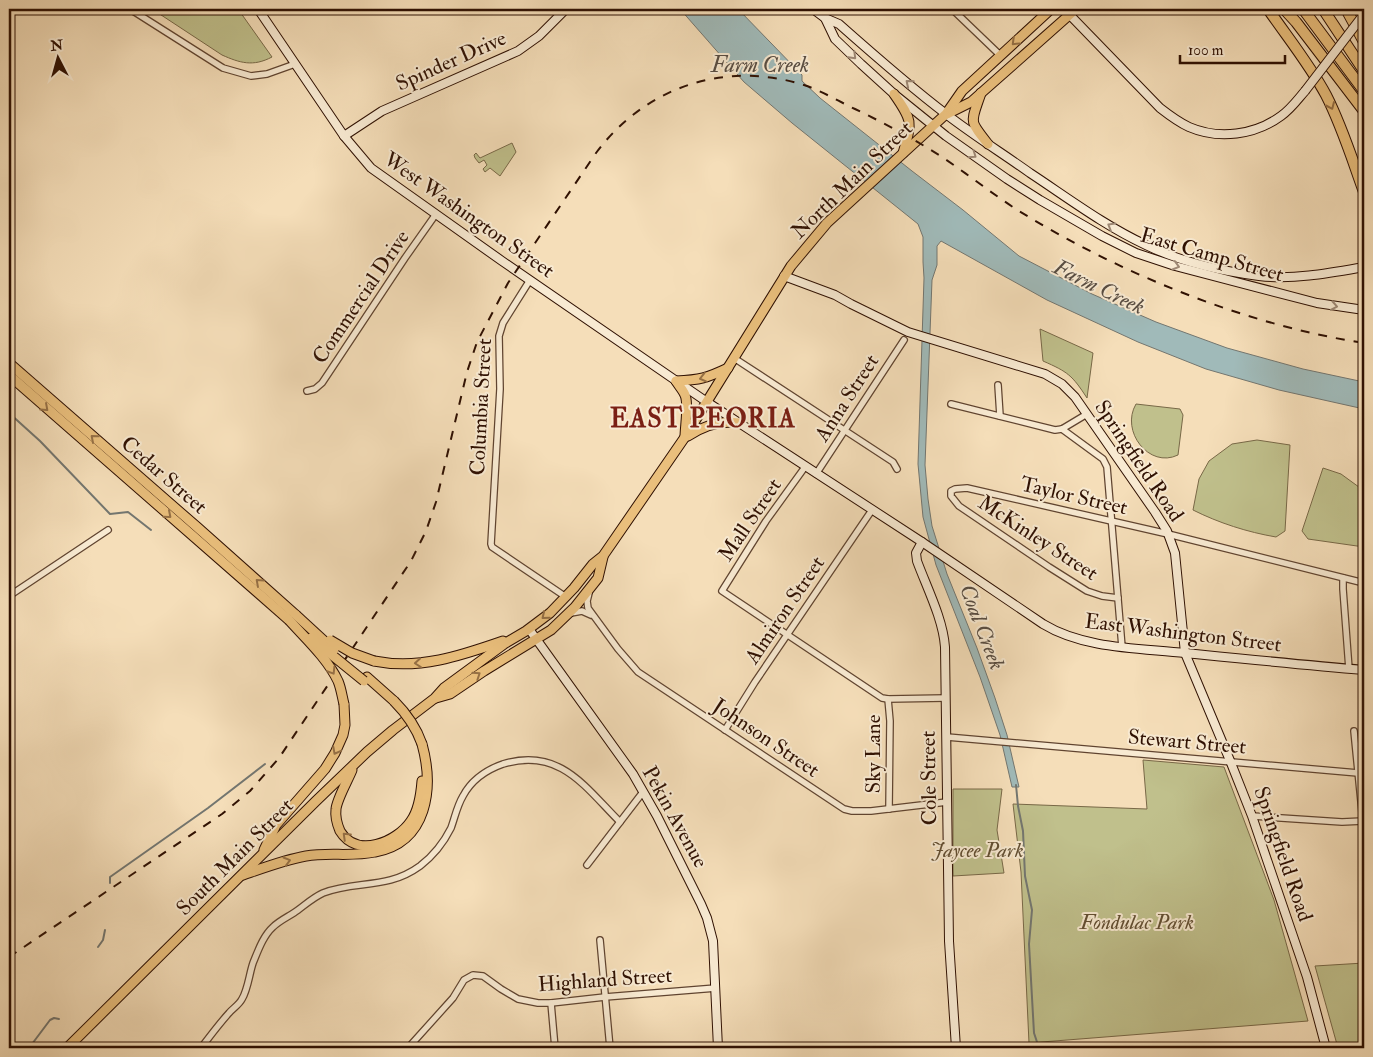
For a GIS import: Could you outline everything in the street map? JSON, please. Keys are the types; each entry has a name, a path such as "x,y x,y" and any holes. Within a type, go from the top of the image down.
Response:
{"highway":[{"path":"1268,9 1307,64 1327,97 1364,192"},
{"path":"1284,9 1364,111"},
{"path":"1303,9 1364,92"},
{"path":"1323,9 1364,71"},
{"path":"1346,9 1364,42"},
{"path":"1358,9 1364,16"}],"main road":[{"name":"West Washington Street","path":"258,9 344,136 370,168 707,402"},
{"name":"Spinder Drive","path":"344,136 382,111 518,51 539,36 566,9"},
{"name":"East Camp Street","path":"813,9 825,18 839,24 946,114 988,144 1084,209 1146,246 1212,268 1260,276 1314,275 1364,267"},
{"name":"North Main Street","path":"707,402 784,276 827,223 934,126 946,114 962,91 1051,9"},
{"name":"North Main Street","path":"946,114 971,102 1070,11"},
{"path":"1070,11 1160,108 1190,127 1226,134 1256,129 1281,117 1293,105 1364,16"},
{"name":"East Camp Street","path":"825,18 835,39 894,94 946,136 1007,179 1086,227 1130,250 1175,266 1288,296 1364,310"},
{"path":"981,93 973,114 973,123 988,144"},
{"path":"894,94 906,110 910,122 903,154"},
{"name":"Springfield Road","path":"784,276 834,295 890,324 921,337 1045,374 1066,387 1075,396 1155,512 1172,544 1176,559 1185,653 1252,816 1307,977 1326,1048"},
{"name":"Cedar Street","path":"9,363 197,527 292,617"},
{"path":"685,437 687,404 685,396 676,381 707,378 728,368"},
{"name":"Cedar Street","path":"9,375 190,534 292,617"},
{"name":"East Washington Street","path":"707,402 804,467 922,542 1052,630 1072,638 1122,647 1364,670"},
{"name":"South Main Street","path":"68,1048 354,765 393,730 435,698 444,688 529,629 566,598 593,564 603,556 707,402"},
{"path":"685,437 697,430 715,424 738,423"},
{"name":"Cole Street","path":"922,542 916,554 917,561 944,637 949,941 956,1048"},
{"name":"South Main Street","path":"435,698 450,694 535,639 545,635 575,607 598,578 603,556"},
{"path":"292,617 344,649 374,660 400,664 453,658 515,637"},
{"path":"240,876 305,856 372,853 392,846 407,836 414,827 422,813 426,799 428,787 427,768 419,745 392,703 292,617"},
{"path":"261,856 276,825 325,769 343,735 345,724 341,689 332,670 292,617"},
{"name":"Pekin Avenue","path":"529,629 644,792 701,904 713,941 718,1048"},
{"path":"354,765 336,808 337,825 344,837 358,845 367,846 382,843 394,838 404,830 411,822 418,807 422,781 419,745"}],"street":[{"path":"130,9 223,68 251,76 267,74 296,64"},
{"path":"952,9 1001,56"},
{"name":"Commercial Drive","path":"307,391 315,389 322,383 436,214"},
{"name":"Columbia Street","path":"530,280 502,323 499,336 500,389 490,544 566,598"},
{"name":"Anna Street","path":"816,474 904,340"},
{"path":"734,358 893,462 897,469"},
{"path":"998,385 1000,416"},
{"path":"951,404 1055,430 1062,429 1087,414"},
{"path":"1062,429 1088,447 1103,459 1105,463 1108,474 1122,647"},
{"name":"Mall Street","path":"788,635 722,591 766,521 804,467"},
{"name":"Taylor Street","path":"951,491 967,488 1168,534 1364,583"},
{"name":"McKinley Street","path":"951,491 953,500 959,506 1048,567 1087,591 1102,596 1118,598"},
{"name":"Almiron Street","path":"725,730 872,510"},
{"path":"9,596 108,530"},
{"path":"1343,578 1349,669"},
{"name":"Johnson Street","path":"591,587 588,606 597,621 638,672 844,809 862,812 947,802"},
{"path":"564,618 572,613 582,611 588,613 597,621"},
{"path":"788,635 882,698 946,698"},
{"name":"Sky Lane","path":"888,699 890,721 889,809"},
{"path":"1354,731 1364,832"},
{"name":"Stewart Street","path":"947,737 1358,773"},
{"path":"200,1048 241,1001 262,941 272,928 321,894 336,889 394,879 418,867 433,854 444,840 462,796 473,782 487,771 519,761 543,761 554,764 570,773 586,786 620,822"},
{"path":"587,865 644,792"},
{"path":"1252,816 1342,822 1363,821"},
{"path":"600,940 610,1048"},
{"name":"Highland Street","path":"408,1048 453,998 464,980 473,975 483,976 518,999 531,1002 551,1003 716,988"},
{"path":"551,1003 555,1048"}],"green space":[{"path":"152,9 238,9 272,57 253,63 229,58"},
{"path":"512,143 516,152 500,176 490,168 485,172 483,169 487,165 484,160 479,163 475,158 474,155 476,153 480,158"},
{"path":"1040,329 1093,353 1087,398 1069,375 1043,361"},
{"path":"1136,404 1180,409 1183,415 1178,455 1167,458 1157,457 1140,445 1132,425 1132,415"},
{"path":"1257,440 1290,445 1285,531 1276,537 1233,526 1193,510 1199,479 1209,461 1232,444"},
{"path":"1323,468 1341,474 1363,490 1364,547 1308,539 1302,531"},
{"name":"Fondulac Park","path":"1143,760 1224,767 1274,900 1308,1021 1029,1043 1021,872 1013,804 1147,809"},
{"name":"Jaycee Park","path":"953,789 1002,789 997,830 1004,873 953,876"},
{"path":"1364,963 1364,1048 1338,1048 1315,966"}],"water":[{"name":"Farm Creek","path":"680,9 738,9 802,75 802,81 820,98 1019,256 1092,294 1156,322 1227,348 1303,369 1364,382 1364,409 1279,390 1206,369 1138,342 1047,300 941,241 937,246 937,265 932,280 925,465 928,499 932,526 947,574 995,698 1007,735 1019,787 1012,787 1000,735 980,677 936,565 923,517 918,464 924,278 923,237 918,224 744,82"}],"waterway":[{"path":"9,413 40,441 110,514 128,512 151,530"},
{"path":"110,883 110,877 208,808 265,764"},
{"name":"Coal Creek","path":"1016,785 1023,831 1025,876 1032,910 1029,944 1034,1033 1039,1048"},
{"path":"98,947 103,940 105,930"},
{"path":"29,1048 50,1020 54,1018 59,1019"}],"railway":[{"path":"9,957 222,814 250,791 279,758 411,561 426,531 436,502 467,372 477,342 508,283 596,153 616,130 638,111 663,96 689,85 716,78 745,76 774,78 804,85 830,96 912,139 945,159 1019,211 1099,256 1142,276 1185,294 1275,324 1319,335 1364,343"}],"district":[{"name":"EAST PEORIA","path":"703,419"}]}
